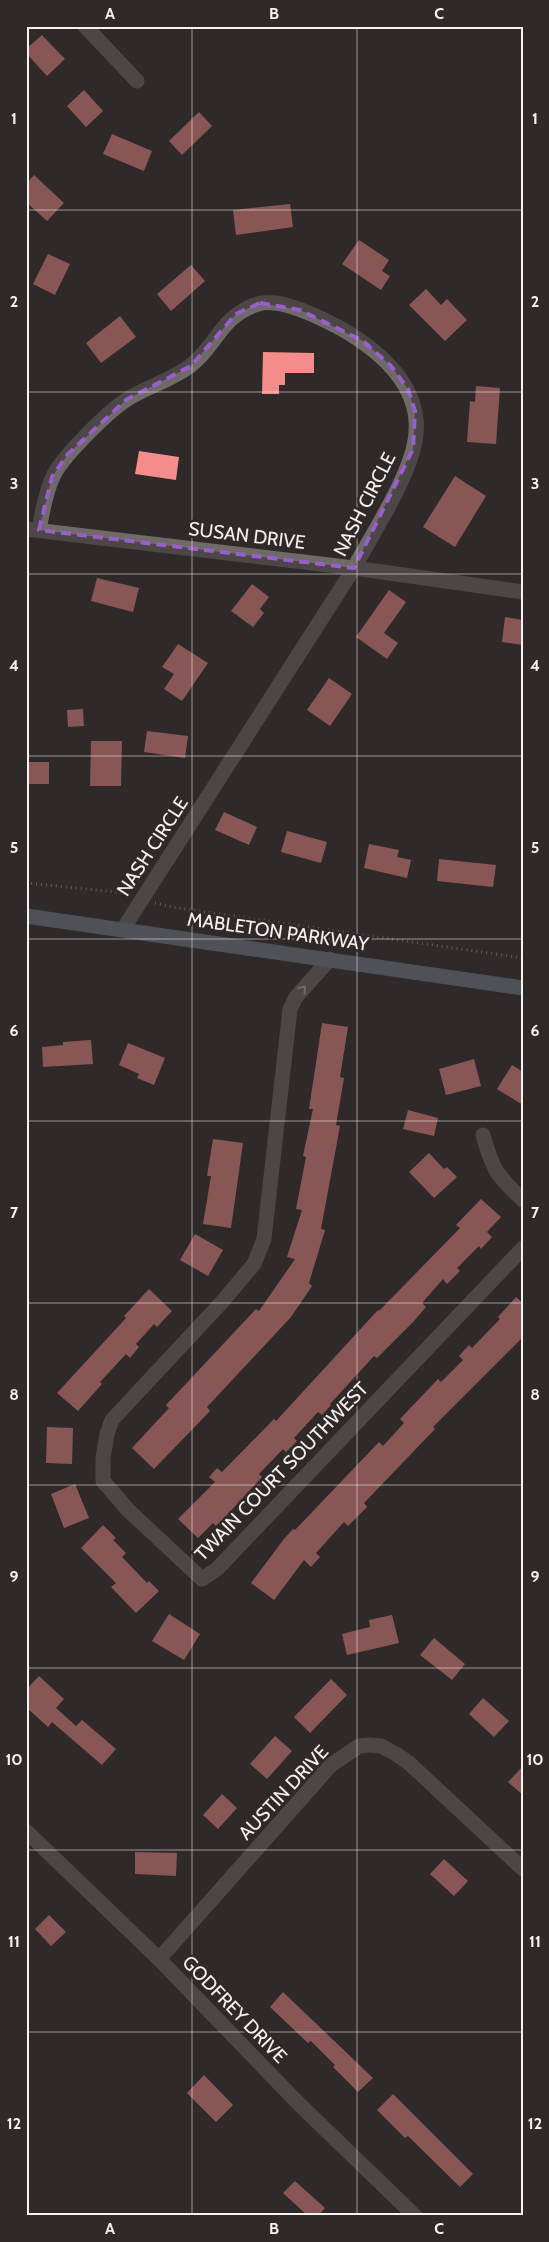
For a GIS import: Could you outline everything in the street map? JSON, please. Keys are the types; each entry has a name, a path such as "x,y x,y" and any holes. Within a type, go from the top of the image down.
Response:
{"main road":[{"name":"MABLETON PARKWAY","path":"26,916 523,988"}],"street":[{"path":"84,26 137,81"},
{"name":"NASH CIRCLE","path":"33,529 43,507 52,477 68,454 90,432 126,400 191,366 220,330 236,314 260,303 280,304 308,313 363,341 391,366 408,389 415,411 414,450 385,512 354,568 123,929"},
{"name":"SUSAN DRIVE","path":"33,529 354,568 523,592"},
{"name":"TWAIN COURT SOUTHWEST","path":"330,959 296,997 290,1009 264,1238 254,1264 222,1302 112,1420 107,1434 103,1458 103,1481 128,1510 202,1579 217,1569 523,1248"},
{"path":"483,1135 492,1166 502,1180 523,1200"},
{"name":"AUSTIN DRIVE","path":"159,1959 331,1765 359,1746 369,1744 381,1746 409,1763 523,1869"},
{"name":"GODFREY DRIVE","path":"26,1831 159,1959 297,2102 415,2216"}],"path":[{"path":"26,883 116,892 171,908 523,958"}],"highlighted area":[{"path":"260,303 300,310 363,341 391,366 408,389 415,411 413,449 354,568 39,530 52,477 68,454 126,400 191,366 236,314"}],"building":[{"path":"42,35 65,59 47,76 26,53 26,49"},
{"path":"84,90 103,111 86,127 67,106"},
{"path":"199,112 212,126 182,155 169,141"},
{"path":"112,134 152,151 144,171 103,154"},
{"path":"34,175 64,203 47,221 26,202 26,184"},
{"path":"290,204 293,227 236,235 233,210"},
{"path":"359,240 389,260 382,271 390,276 381,290 342,264"},
{"path":"48,254 70,264 55,295 33,284"},
{"path":"191,265 205,281 171,311 157,294"},
{"path":"426,289 441,305 447,299 467,320 445,341 409,305"},
{"path":"120,316 136,337 101,363 86,343"},
{"path":"263,352 314,353 314,373 285,373 285,385 279,385 279,394 262,394"},
{"path":"476,386 500,388 496,444 467,442 470,401 475,402"},
{"path":"139,451 179,457 176,480 135,474"},
{"path":"455,476 486,496 455,547 423,527"},
{"path":"97,578 139,588 133,612 91,601"},
{"path":"252,584 269,597 260,609 264,613 253,627 231,611"},
{"path":"389,590 406,602 384,633 398,643 387,659 356,637"},
{"path":"505,617 523,620 523,645 502,642"},
{"path":"178,644 208,663 182,701 164,689 174,674 162,667"},
{"path":"329,678 352,694 330,726 307,710"},
{"path":"83,709 84,726 68,727 67,710"},
{"path":"147,731 188,736 185,758 144,752"},
{"path":"91,741 122,741 121,786 90,786"},
{"path":"26,762 49,762 49,784 26,784"},
{"path":"224,812 257,827 249,845 215,830"},
{"path":"287,831 327,842 321,863 281,852"},
{"path":"369,844 399,850 397,857 411,860 407,878 364,868"},
{"path":"439,859 496,865 493,887 437,881"},
{"path":"322,1023 348,1027 340,1077 344,1078 336,1125 340,1126 321,1229 325,1230 309,1283 312,1286 291,1317 207,1407 210,1411 154,1469 132,1448 169,1408 166,1405 256,1309 259,1311 295,1259 287,1257 302,1210 296,1209 306,1157 303,1156 313,1109 309,1109"},
{"path":"91,1040 93,1064 43,1067 42,1047 63,1045 63,1042"},
{"path":"128,1043 165,1058 154,1085 137,1078 139,1074 119,1065"},
{"path":"474,1059 481,1086 446,1095 439,1069"},
{"path":"512,1065 523,1072 523,1105 497,1089"},
{"path":"408,1110 438,1118 434,1136 403,1129"},
{"path":"213,1139 243,1143 231,1228 203,1224 211,1176 207,1176"},
{"path":"429,1153 444,1169 447,1167 457,1177 434,1198 409,1172"},
{"path":"481,1199 501,1217 487,1232 492,1237 481,1249 479,1246 457,1268 460,1271 447,1284 443,1279 422,1303 426,1307 414,1321 377,1358 374,1356 322,1415 318,1412 294,1438 297,1441 286,1452 283,1449 259,1474 262,1477 226,1516 216,1526 213,1523 198,1538 178,1519 215,1482 209,1477 217,1468 222,1472 274,1419 276,1421 378,1310 460,1228 456,1225"},
{"path":"195,1234 223,1250 208,1276 180,1260"},
{"path":"149,1289 172,1311 157,1327 154,1324 136,1344 139,1347 130,1358 126,1354 100,1382 102,1384 78,1411 57,1393 126,1318 124,1316"},
{"path":"516,1297 523,1303 523,1337 433,1427 435,1429 364,1503 367,1507 348,1526 344,1522 316,1553 320,1557 311,1567 304,1560 274,1600 251,1583 293,1529 295,1530 379,1442 383,1446 404,1423 400,1419 438,1379 441,1382 463,1360 459,1356 469,1345 472,1348 500,1319 498,1317"},
{"path":"47,1427 73,1428 72,1464 46,1463"},
{"path":"75,1484 89,1518 64,1528 51,1494"},
{"path":"103,1525 116,1538 113,1540 126,1553 122,1557 147,1583 149,1581 159,1591 136,1613 111,1587 116,1583 81,1548"},
{"path":"169,1614 200,1634 184,1660 152,1641"},
{"path":"392,1615 399,1643 347,1655 342,1634 370,1627 369,1620"},
{"path":"434,1638 465,1664 452,1680 420,1655"},
{"path":"39,1676 64,1699 56,1708 76,1726 82,1720 116,1749 102,1765 52,1722 48,1727 26,1707 26,1690"},
{"path":"331,1679 347,1695 310,1733 294,1717"},
{"path":"483,1698 509,1721 494,1737 469,1714"},
{"path":"275,1736 292,1751 267,1779 250,1764"},
{"path":"523,1766 523,1795 508,1782"},
{"path":"222,1794 237,1808 218,1829 203,1815"},
{"path":"135,1852 177,1853 176,1876 135,1874"},
{"path":"444,1859 468,1881 454,1896 430,1874"},
{"path":"49,1915 66,1932 51,1946 35,1929"},
{"path":"283,1992 373,2078 358,2092 311,2041 308,2043 270,2007"},
{"path":"204,2075 233,2105 216,2122 187,2093"},
{"path":"393,2094 473,2174 460,2187 408,2136 405,2138 377,2110"},
{"path":"295,2181 325,2208 318,2216 308,2216 283,2193"}]}
